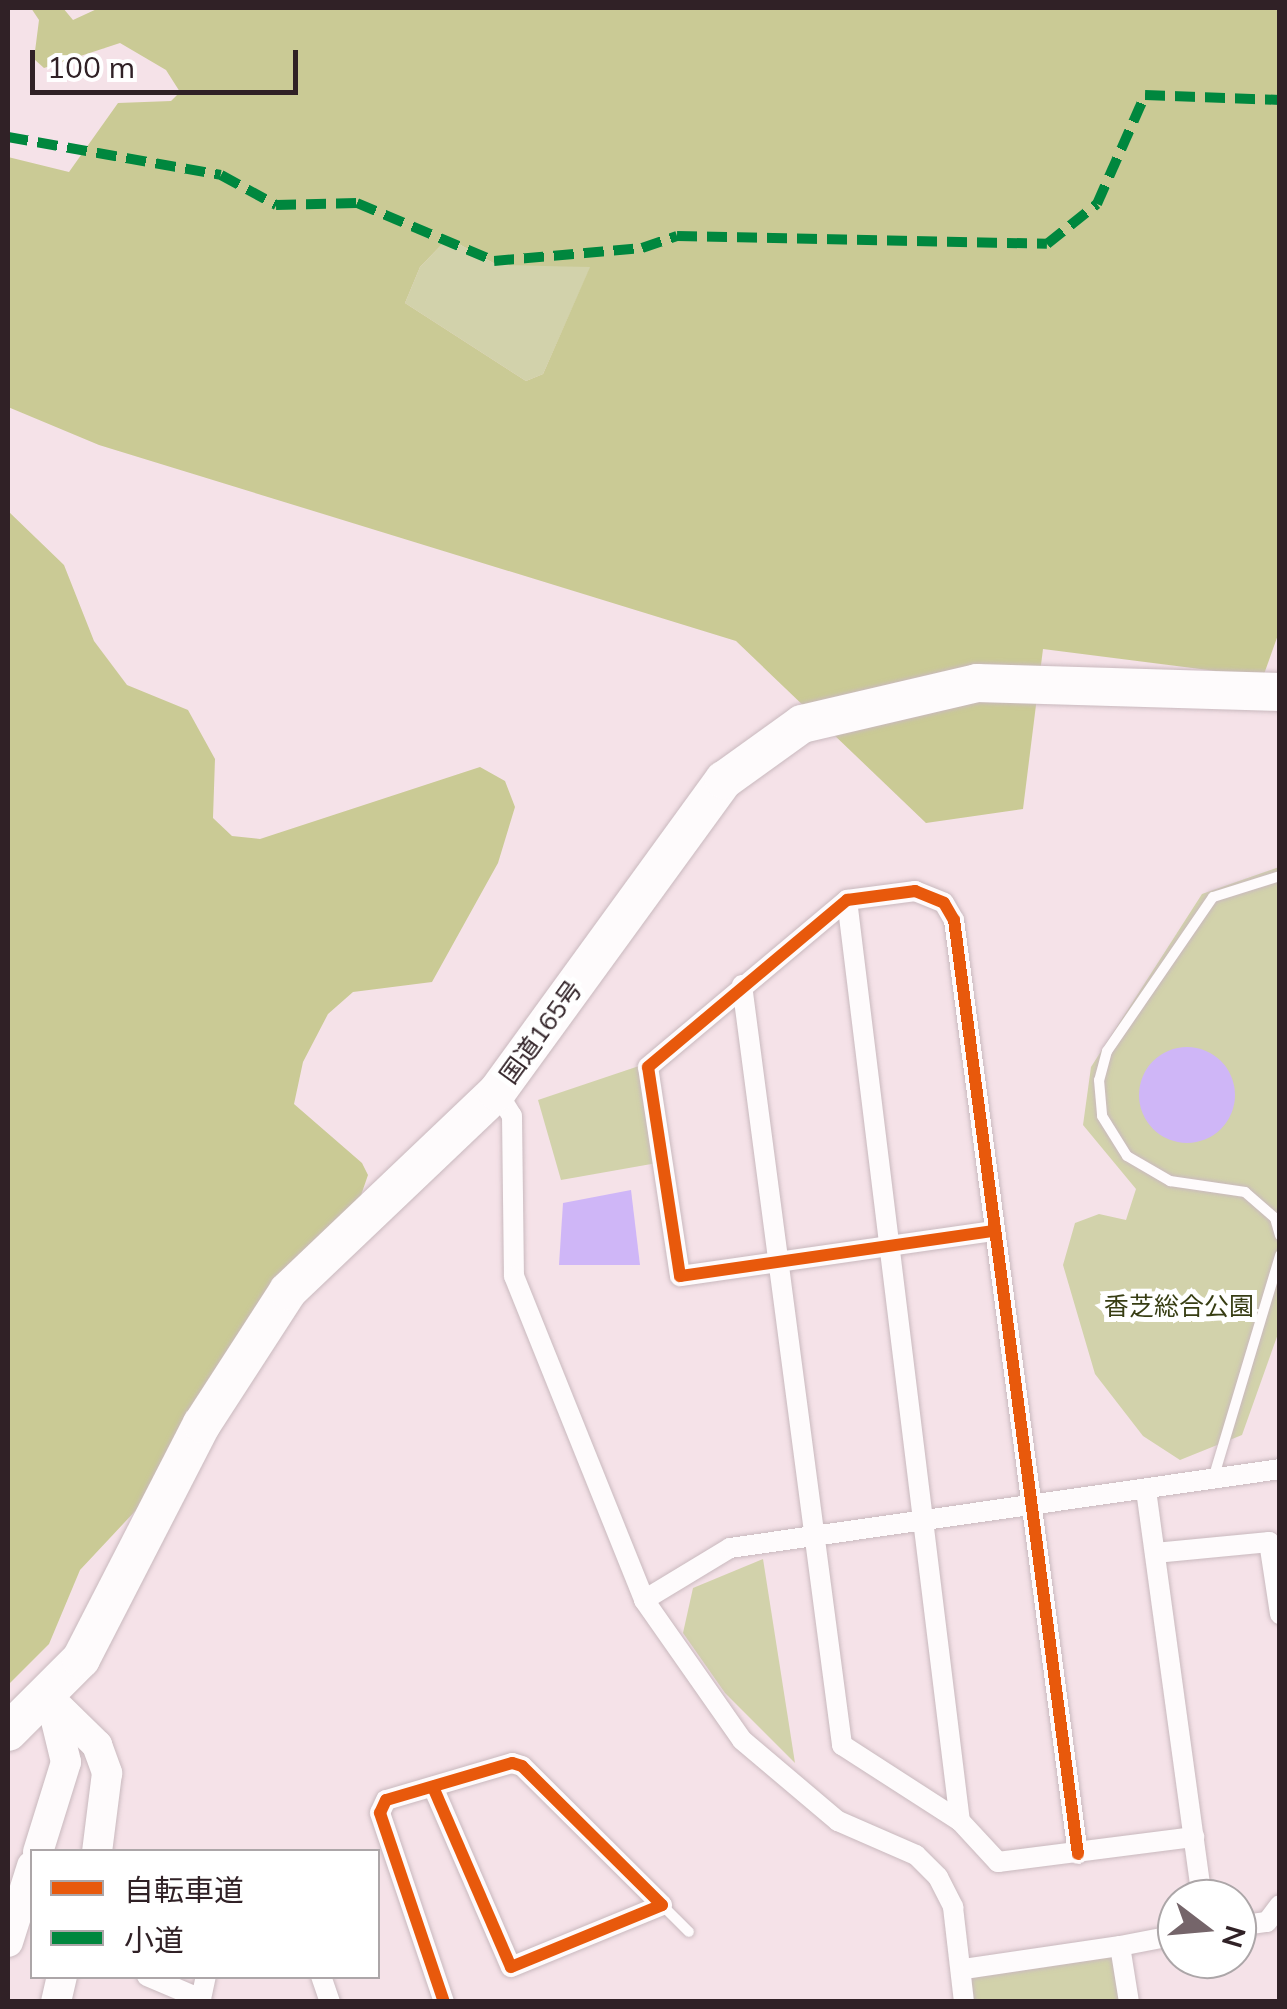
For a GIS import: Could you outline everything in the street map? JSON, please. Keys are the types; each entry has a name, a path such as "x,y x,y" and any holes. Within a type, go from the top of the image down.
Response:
{"highway":[{"name":"国道165号","path":"8,1732 48,1697 111,1606 254,1337 339,1237 497,1092 724,780 802,724 978,683 1280,692"}],"main road":[{"path":"39,1849 66,1762 48,1697"},
{"path":"48,1697 97,1745 107,1773 97,1849"},
{"path":"8,1942 24,1914 30,1878"}],"street":[{"path":"994,1231 680,1276 648,1067 847,900 915,891 944,903 954,920 994,1231 1035,1504 1078,1854"},
{"path":"847,900 885,1245 924,1520 960,1822"},
{"path":"742,985 842,1745 960,1822 998,1862 1194,1837"},
{"path":"497,1092 512,1116 514,1276 644,1600 742,1740 838,1822 916,1855 938,1877 964,1969 964,2002"},
{"path":"644,1600 730,1548 1280,1469"},
{"path":"1146,1490 1199,1879"},
{"path":"1156,1553 1269,1542 1280,1614"},
{"path":"433,1787 512,1967 662,1905 522,1766 433,1787 386,1800 380,1813 444,2002"},
{"path":"1257,1923 1266,1922 1280,1905"},
{"path":"964,1969 1157,1939"},
{"path":"1120,1946 1128,2002"},
{"path":"154,1979 201,1999 205,1979"}],"lane":[{"path":"1280,876 1213,897 1107,1051 1099,1080 1102,1116 1127,1156 1170,1180 1245,1192 1275,1218 1280,1235"},
{"path":"1213,1478 1280,1256"},
{"path":"662,1905 689,1932"}],"green space":[{"path":"31,8 63,8 73,20 99,8 1279,8 1279,632 1263,677 1043,649 1023,809 926,823 736,641 99,445 8,407 8,157 69,172 118,103 171,101 180,92 166,70 120,43 44,68 34,59 39,20","holes":["448,238 497,265 590,267 543,374 526,381 405,303 420,267"]},
{"path":"448,238 497,265 591,266 543,374 526,381 405,303 420,267"},
{"path":"8,511 64,565 94,641 127,685 188,710 215,759 213,818 232,836 260,839 480,767 505,781 515,807 498,863 432,982 353,992 328,1014 303,1062 294,1104 362,1163 368,1175 359,1201 153,1492 80,1570 49,1644 8,1685"},
{"name":"香芝総合公園","path":"1279,867 1279,1331 1242,1435 1180,1460 1143,1436 1095,1374 1063,1265 1075,1223 1099,1214 1126,1220 1136,1189 1083,1125 1091,1067 1202,894"},
{"path":"642,1065 657,1163 561,1180 538,1100"},
{"path":"763,1559 795,1763 725,1693 683,1633 693,1588"},
{"path":"1111,1947 1120,2001 972,2002 972,1974"}],"shaded area":[{"path":"1187,1047 1205,1051 1221,1061 1231,1077 1235,1095 1231,1113 1221,1129 1205,1139 1187,1143 1169,1139 1153,1129 1143,1113 1139,1095 1143,1077 1153,1061 1169,1051"},
{"path":"631,1190 640,1265 559,1265 563,1203"}],"marked path":[{"path":"8,137 221,175 276,205 357,203 494,261 642,248 677,236 1047,244 1097,204 1145,95 1280,100"}],"cycle path":[{"path":"993,1231 680,1276 648,1067 847,900 915,891 944,903 954,920 1078,1854"},
{"path":"433,1787 511,1967 662,1905 522,1766 512,1763 386,1800 380,1813 444,2002"}]}
